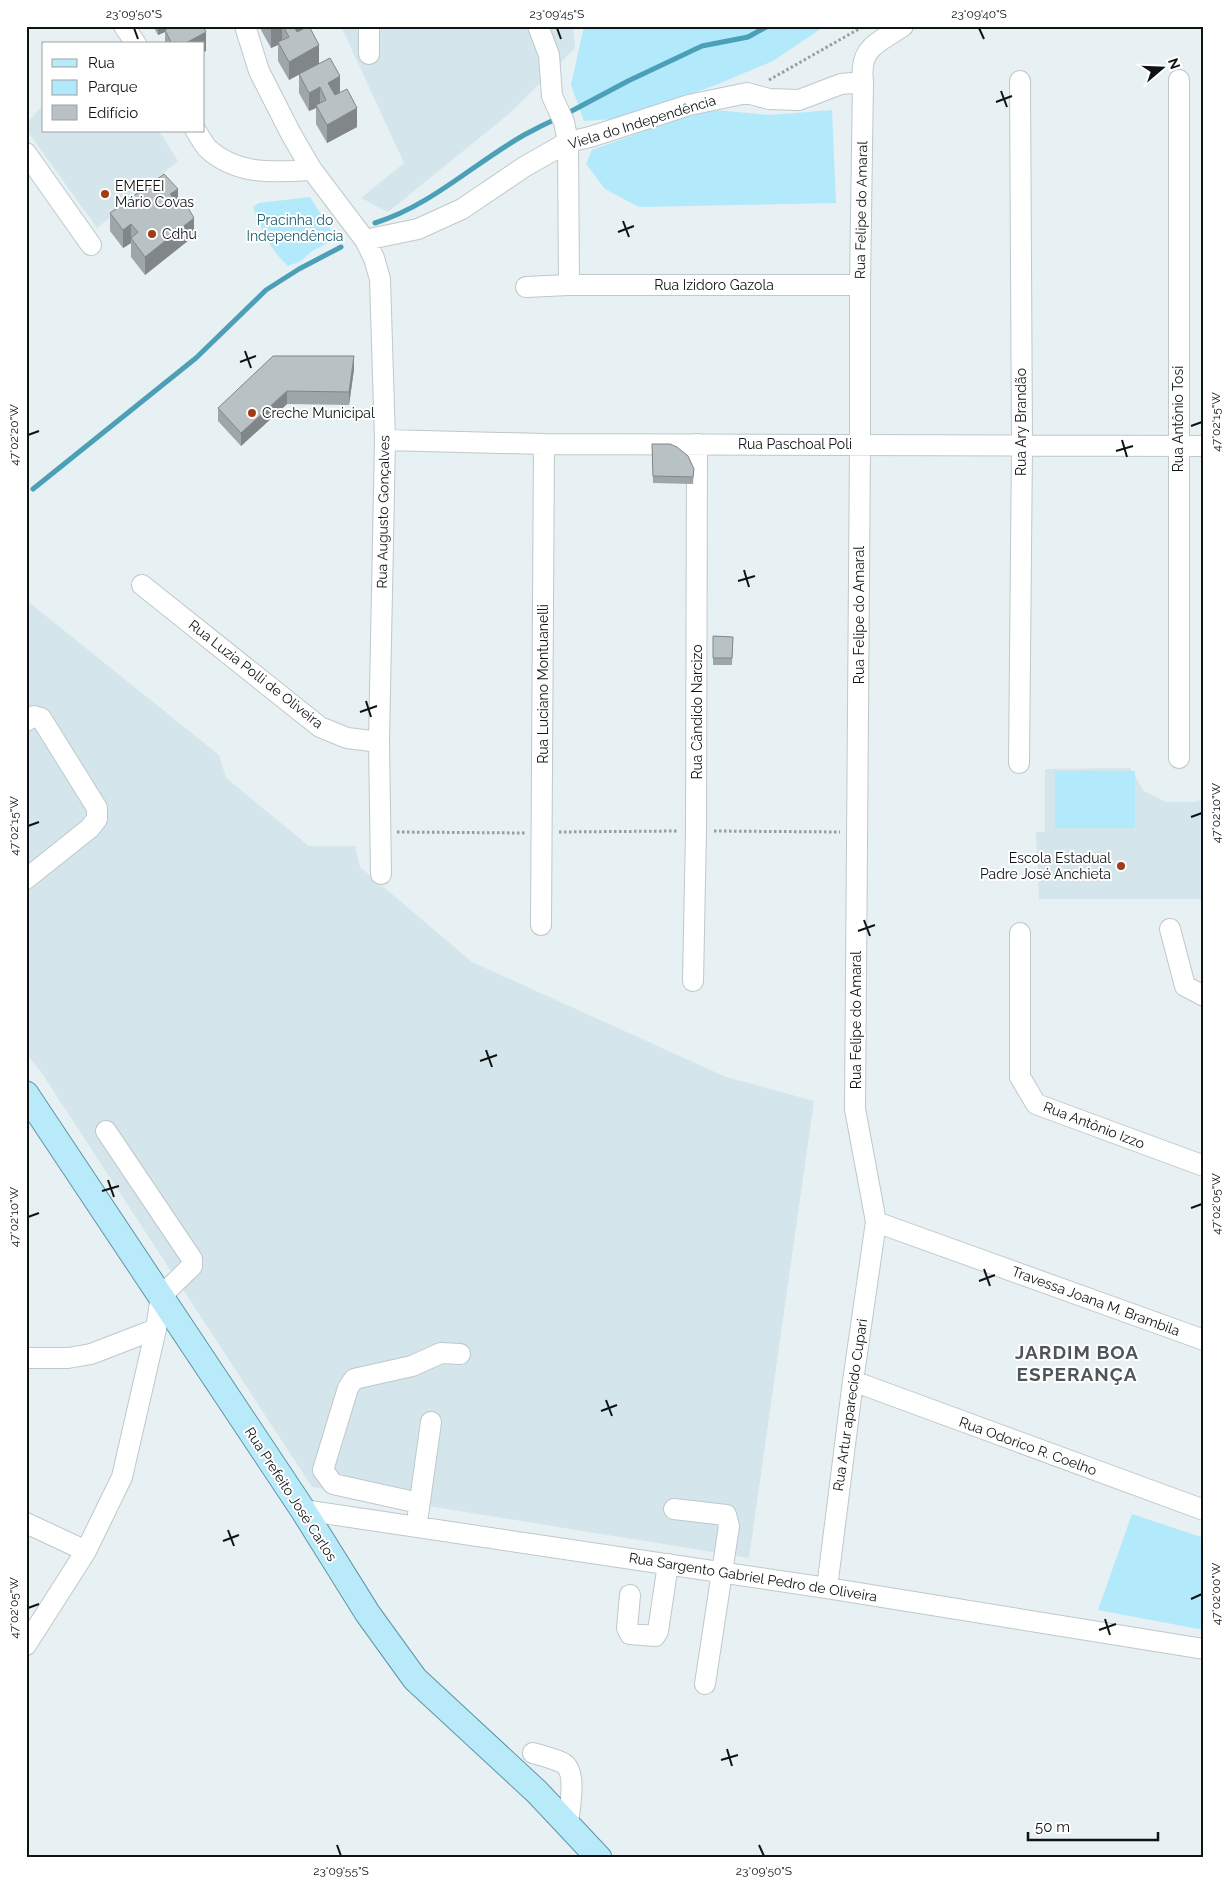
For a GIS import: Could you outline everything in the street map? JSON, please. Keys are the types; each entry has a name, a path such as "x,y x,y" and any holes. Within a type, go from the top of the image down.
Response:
{"main road":[{"name":"Rua Prefeito José Carlos","path":"26,1094 302,1510 368,1614 415,1679 537,1792 599,1858"}],"street":[{"path":"124,26 135,42"},
{"name":"Rua Augusto Gonçalves","path":"245,26 259,71 312,170 365,240 374,258 380,279 385,440 379,742 381,874"},
{"path":"370,26 370,54"},
{"path":"538,26 549,55 552,96 564,122 568,142 569,285"},
{"name":"Rua Felipe do Amaral","path":"876,1222 855,1109 863,82 861,67 867,51 903,26"},
{"name":"Rua Antônio Tosi","path":"1179,80 1179,758"},
{"name":"Rua Ary Brandão","path":"1019,763 1022,445 1020,81"},
{"path":"747,92 769,100 799,100 840,84 863,82"},
{"name":"Viela do Independência","path":"365,240 418,229 462,209 524,167 568,142 590,137 689,105 747,92"},
{"path":"197,132 207,147 231,164 262,172 312,170"},
{"path":"26,152 91,245"},
{"name":"Rua Izidoro Gazola","path":"526,286 860,285"},
{"name":"Rua Paschoal Poli","path":"385,440 544,444 1204,446"},
{"name":"Rua Luciano Montuanelli","path":"541,925 544,444"},
{"name":"Rua Cândido Narcizo","path":"693,981 696,831 697,444"},
{"name":"Rua Luzia Polli de Oliveira","path":"142,584 320,727 346,738 379,742"},
{"path":"26,721 34,716 41,718 97,808 97,819 90,828 26,879"},
{"path":"1170,929 1185,986 1204,996"},
{"name":"Rua Antônio Izzo","path":"1020,933 1020,1078 1036,1104 1204,1166"},
{"path":"26,1645 86,1551 122,1477 156,1329 161,1296 192,1266 192,1259 106,1131"},
{"name":"Travessa Joana M. Brambila","path":"876,1222 1204,1340"},
{"name":"Rua Artur aparecido Cupari","path":"827,1588 853,1381 876,1222"},
{"path":"26,1358 68,1358 91,1354 156,1329"},
{"path":"419,1503 332,1484 323,1470 348,1388 354,1379 412,1366 441,1353 460,1354"},
{"name":"Rua Odorico R. Coelho","path":"853,1381 1204,1510"},
{"path":"417,1527 431,1422"},
{"path":"674,1508 726,1516 729,1526 705,1684"},
{"name":"Rua Sargento Gabriel Pedro de Oliveira","path":"302,1510 827,1588 1204,1649"},
{"path":"26,1523 86,1551"},
{"path":"630,1596 628,1632 630,1634 654,1636 658,1631 668,1564"},
{"path":"533,1753 564,1764 570,1769 572,1779 568,1824"}],"path":[{"path":"747,92 864,26"},
{"path":"381,831 542,833 696,831 857,832"}],"shaded area":[{"path":"341,26 573,26 575,48 510,113 388,212 361,198 404,163"},
{"name":"EMEFEI Mário Covas","path":"42,106 42,132 160,132 178,161 97,228 26,129 26,124"},
{"path":"26,600 219,755 226,778 309,846 355,846 360,867 472,962 726,1077 814,1101 749,1558 312,1487 41,1072 26,1053"},
{"name":"Escola Estadual Padre José Anchieta","path":"1130,768 1144,791 1166,802 1194,802 1204,799 1204,899 1039,899 1036,832 1045,832 1045,769"}],"green space":[{"path":"584,26 825,26 773,61 718,84 628,118 584,121 571,85"},
{"path":"1070,26 1204,26 1204,29 1070,28"},
{"path":"704,109 769,115 832,110 836,203 639,207 605,189 586,164 592,150"},
{"name":"Pracinha do Independência","path":"310,197 336,238 311,252 301,261 288,266 276,254 267,239 253,207 259,203"},
{"path":"1055,771 1135,771 1135,828 1055,828"},
{"path":"1132,1514 1204,1538 1204,1630 1098,1610"}],"building":[{"path":"171,26 203,26 206,32 188,42 171,42 165,30"},
{"path":"269,26 278,26 271,30"},
{"path":"283,26 294,26 297,32 309,26 319,45 289,62 278,42 289,37"},
{"path":"330,58 340,76 328,83 335,95 347,89 357,108 327,125 316,105 326,100 320,87 309,93 299,74"},
{"path":"164,174 178,189 170,194 176,201 184,201 194,218 145,257 131,238 138,232 131,224 123,230 110,213"},
{"name":"Creche Municipal","path":"273,356 354,356 349,392 287,391 241,433 218,408"},
{"path":"652,444 670,444 677,447 688,456 694,469 693,477 653,476"},
{"path":"713,636 733,637 732,658 713,658"}],"waterway":[{"path":"566,114 628,81 702,46 748,37 768,26"},
{"path":"375,223 415,206 505,146 558,118"},
{"path":"33,489 196,358 266,290 299,269 341,247"}],"place":[{"name":"EMEFEI Mário Covas","path":"105,194"},
{"name":"Cdhu","path":"152,234"},
{"name":"Creche Municipal","path":"252,413"},
{"name":"Escola Estadual Padre José Anchieta","path":"1121,866"}],"district":[{"name":"JARDIM BOA ESPERANÇA","path":"1077,1363"}]}
